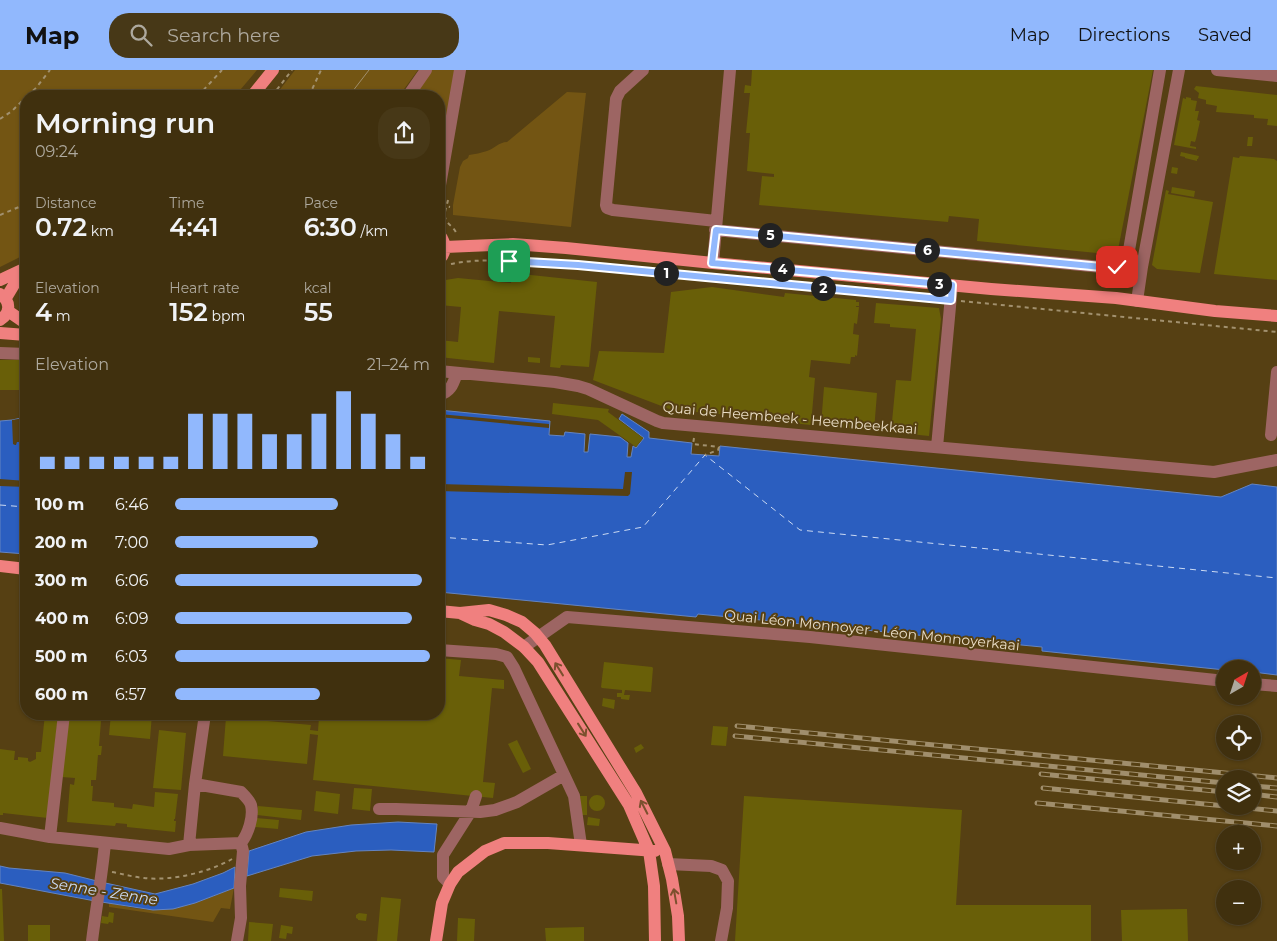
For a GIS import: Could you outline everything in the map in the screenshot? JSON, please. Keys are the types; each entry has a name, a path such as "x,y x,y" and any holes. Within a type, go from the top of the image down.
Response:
{"main road":[{"path":"257,90 273,70"},
{"path":"445,247 512,244 545,246 1137,301 1215,311 1277,316"},
{"path":"0,272 20,264"},
{"path":"0,280 20,271"},
{"path":"20,279 15,283 4,306 20,320"},
{"path":"0,333 20,335"},
{"path":"0,566 20,568"},
{"path":"445,611 460,612 489,610 506,615 522,622 545,645 636,793 667,858 678,916 679,941"},
{"path":"460,612 504,632 524,647 538,662 629,805 648,851 654,886 655,941"},
{"path":"436,941 442,903 450,884 458,872 485,851 504,843 548,843 648,851 667,858"}],"street":[{"path":"412,90 426,70"},
{"path":"445,156 460,70"},
{"path":"643,70 620,91 616,99 607,208 716,225 1112,268 1117,267 1128,256 1160,70"},
{"path":"712,263 730,70"},
{"path":"1137,301 1179,70"},
{"path":"1217,70 1277,76"},
{"path":"937,447 952,285"},
{"path":"0,353 20,354"},
{"name":"Quai de Heembeek - Heembeekkaai","path":"445,372 555,382 578,386 663,423 1214,472 1277,460"},
{"path":"1271,435 1277,372"},
{"path":"445,393 454,382 457,373"},
{"name":"Quai Léon Monnoyer - Léon Monnoyerkaai","path":"524,647 567,617 810,637 1216,680"},
{"path":"445,650 496,654 507,657 514,668 574,796 581,845"},
{"path":"1261,685 1277,686"},
{"path":"50,837 63,720"},
{"path":"189,845 194,784 204,720"},
{"path":"379,810 480,812 495,810 518,802 564,775"},
{"path":"194,784 242,792 251,804 252,816 242,847 241,918 237,941"},
{"path":"450,884 443,877 443,855 471,811 476,796"},
{"path":"0,828 50,837 169,849 189,845 242,847"},
{"path":"92,941 103,870 105,843"},
{"path":"667,858 711,866 722,870 728,881 727,908 721,941"}],"path":[{"path":"34,90 50,70"},
{"path":"204,90 222,70"},
{"path":"277,90 292,70"},
{"path":"312,90 321,70"},
{"path":"0,119 20,103"},
{"path":"0,214 20,206"},
{"path":"445,206 450,207"},
{"path":"458,263 509,261 551,263 1277,332"},
{"path":"693,443 719,447 718,450 705,455"},
{"path":"103,870 144,878 168,878 193,874 230,860 242,847"}],"shaded area":[{"path":"0,70 257,70 240,90 20,90 20,257 0,267"},
{"path":"295,70 418,70 403,90 280,90"},
{"path":"431,70 455,70 445,128 445,90 417,90"},
{"path":"567,92 586,93 571,227 453,215 460,167 463,161 469,155 487,151 501,143 507,142"},
{"path":"234,888 230,909 221,908 213,922 109,907 109,903 149,910 176,908"}],"water":[{"path":"445,411 550,421 549,435 564,436 565,432 585,434 584,452 588,452 590,434 620,437 628,443 627,457 631,457 633,446 636,448 644,438 619,419 622,414 649,432 649,438 692,443 691,454 719,456 720,446 1221,497 1252,484 1277,487 1277,675 1261,673 1261,660 1216,660 1216,669 1042,651 1042,647 698,614 696,617 445,593"},
{"path":"20,418 20,554 0,552 0,421"},
{"path":"398,822 437,824 434,852 356,851 312,856 247,876 249,851 306,832 351,825"},
{"name":"Senne - Zenne","path":"0,866 65,873 155,894 193,884 235,867 234,888 173,909 153,910 0,883"}],"pier":[{"path":"445,415 549,424 549,428 445,418"},
{"path":"20,419 20,442 17,442 16,445 13,444 12,420"},
{"path":"625,472 632,472 630,494 628,496 445,491 445,484 623,489"},
{"path":"0,479 20,481 20,487 0,486"}],"building":[{"path":"752,70 1153,70 1117,255 977,241 979,219 949,216 948,222 759,205 762,176 774,177 774,174 747,171 750,133 746,133 750,93 744,93 745,85 751,86"},
{"path":"1196,86 1277,95 1277,126 1267,125 1268,119 1254,118 1254,115 1216,112 1217,106 1206,104 1206,100 1198,98 1199,93 1194,89"},
{"path":"1186,97 1197,101 1195,111 1199,111 1197,120 1200,121 1196,139 1195,142 1191,141 1190,146 1196,147 1196,149 1174,145 1183,98 1186,99"},
{"path":"1248,137 1253,137 1252,146 1247,146"},
{"path":"1181,152 1199,156 1197,161 1180,156"},
{"path":"1240,156 1274,159 1277,161 1277,280 1214,274 1233,157 1239,158"},
{"path":"1172,167 1178,168 1177,174 1171,173"},
{"path":"1172,187 1195,191 1194,197 1171,193"},
{"path":"1166,190 1169,191 1168,194 1213,202 1200,273 1157,269 1152,265"},
{"path":"512,273 597,282 589,367 561,365 560,368 550,367 555,316 499,311 494,363 445,358 445,341 458,342 461,307 445,306 445,280 458,278 511,283"},
{"path":"712,287 784,297 785,293 856,300 856,302 859,302 859,306 856,306 859,307 857,324 854,323 853,334 859,335 857,356 851,357 850,364 811,360 809,377 815,378 811,425 773,421 774,419 672,410 593,380 599,351 664,353 671,292"},
{"path":"876,303 939,308 941,319 929,436 891,432 896,380 911,381 916,329 890,327 890,324 874,323"},
{"path":"528,357 540,358 540,363 528,362"},
{"path":"0,360 20,360 20,390 0,390"},
{"path":"824,387 877,393 874,431 821,425"},
{"path":"553,403 609,409 608,412 643,438 636,447 598,420 552,414"},
{"path":"445,659 461,660 459,676 504,680 504,689 492,688 483,782 495,783 493,798 313,780 318,735 310,734 307,764 223,756 226,720 258,720 311,725 310,730 318,731 319,720 445,720"},
{"path":"604,662 652,667 651,692 625,690 624,695 630,695 629,700 617,697 617,693 622,693 622,690 602,688"},
{"path":"603,698 615,700 614,709 602,706"},
{"path":"44,720 57,720 48,818 3,813 3,815 0,815 0,749 15,751 14,760 18,760 18,757 28,758 30,762 36,759 36,752 41,752"},
{"path":"69,720 101,721 99,746 102,746 101,755 98,755 96,780 91,780 91,786 93,786 92,801 114,803 114,807 132,809 133,804 154,807 155,792 178,794 174,819 176,821 175,832 127,827 127,824 116,823 115,826 67,822 70,784 74,785 75,778 62,777"},
{"path":"110,720 152,720 150,739 109,735"},
{"path":"713,726 728,727 726,746 711,745"},
{"path":"159,730 186,733 181,790 153,788"},
{"path":"517,740 531,769 523,773 508,744"},
{"path":"641,744 644,748 636,753 634,748"},
{"path":"354,788 372,789 370,811 352,809"},
{"path":"316,791 340,794 338,814 314,811"},
{"path":"597,795 603,797 605,803 603,809 597,811 591,809 589,803 591,797"},
{"path":"580,796 587,796 587,815 581,815"},
{"path":"744,796 962,810 956,905 1091,905 1091,941 735,941"},
{"path":"258,806 302,810 301,820 257,815"},
{"path":"588,817 600,819 599,826 587,825"},
{"path":"256,818 279,820 278,829 255,827"},
{"path":"280,888 313,891 312,901 279,897"},
{"path":"0,889 2,889 4,941 0,941"},
{"path":"381,897 401,899 397,941 377,941"},
{"path":"1187,909 1188,941 1122,941 1121,910"},
{"path":"109,912 114,913 113,923 101,923 102,916 108,917"},
{"path":"359,913 367,914 366,921 356,918 356,915"},
{"path":"458,918 475,919 474,941 457,941"},
{"path":"249,922 273,924 271,941 248,941"},
{"path":"28,925 50,925 50,941 28,941"},
{"path":"281,925 293,927 292,934 287,933 286,939 279,938"},
{"path":"584,927 584,941 546,941 545,928"}],"ferry route":[{"path":"445,537 547,545 643,527 705,455 800,530 1277,578"},
{"path":"0,505 20,507"}],"tram line":[{"path":"354,90 369,70"}],"railway":[{"path":"737,726 1277,778"},
{"path":"735,736 1216,782"},
{"path":"1041,774 1216,791"},
{"path":"1261,787 1277,788"},
{"path":"1043,788 1216,805"},
{"path":"1261,795 1277,797"},
{"path":"1037,803 1277,826"},
{"path":"1261,809 1277,811"}],"route":[{"path":"509,261 578,265 951,300 952,285 712,263 716,230 1117,267"}]}
